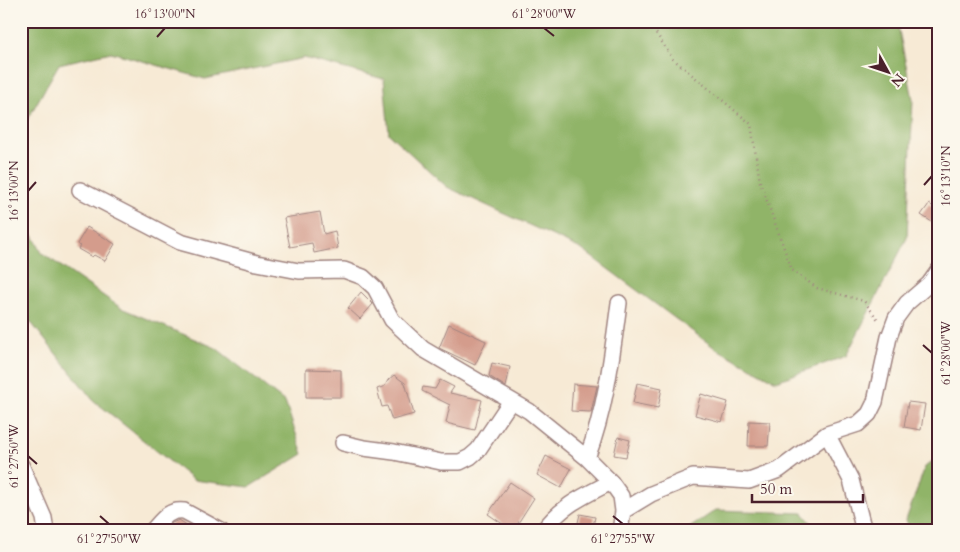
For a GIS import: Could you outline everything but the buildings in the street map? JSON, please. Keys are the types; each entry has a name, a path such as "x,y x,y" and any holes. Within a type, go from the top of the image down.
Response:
{"street":[{"path":"80,190 180,242 274,266 299,270 344,270 363,277 376,288 392,320 423,348 529,411 587,458 611,482 621,496 623,511 620,531"},
{"path":"623,511 651,494 693,477 749,480 778,470 827,434 858,424 869,414 875,402 889,337 896,318 907,303 929,284 939,270"},
{"path":"587,458 603,408 619,303"},
{"path":"343,443 441,462 460,462 478,450 512,401"},
{"path":"827,434 851,480 864,531"},
{"path":"21,466 48,530"},
{"path":"544,531 561,511 574,501 611,482"},
{"path":"152,531 170,512 178,510 221,531"}],"path":[{"path":"648,21 673,59 751,124 760,182 792,270 817,288 864,301 889,337"}],"green space":[{"path":"21,21 897,21 913,99 907,238 846,356 776,381 715,348 581,249 447,187 389,134 384,79 304,58 205,79 111,52 59,64 21,131"},
{"path":"21,212 42,253 121,308 216,348 285,402 303,454 249,487 193,480 93,400 21,310"},
{"path":"939,456 939,531 911,531 906,520 925,467"},
{"path":"716,510 803,513 818,531 685,531"}]}
